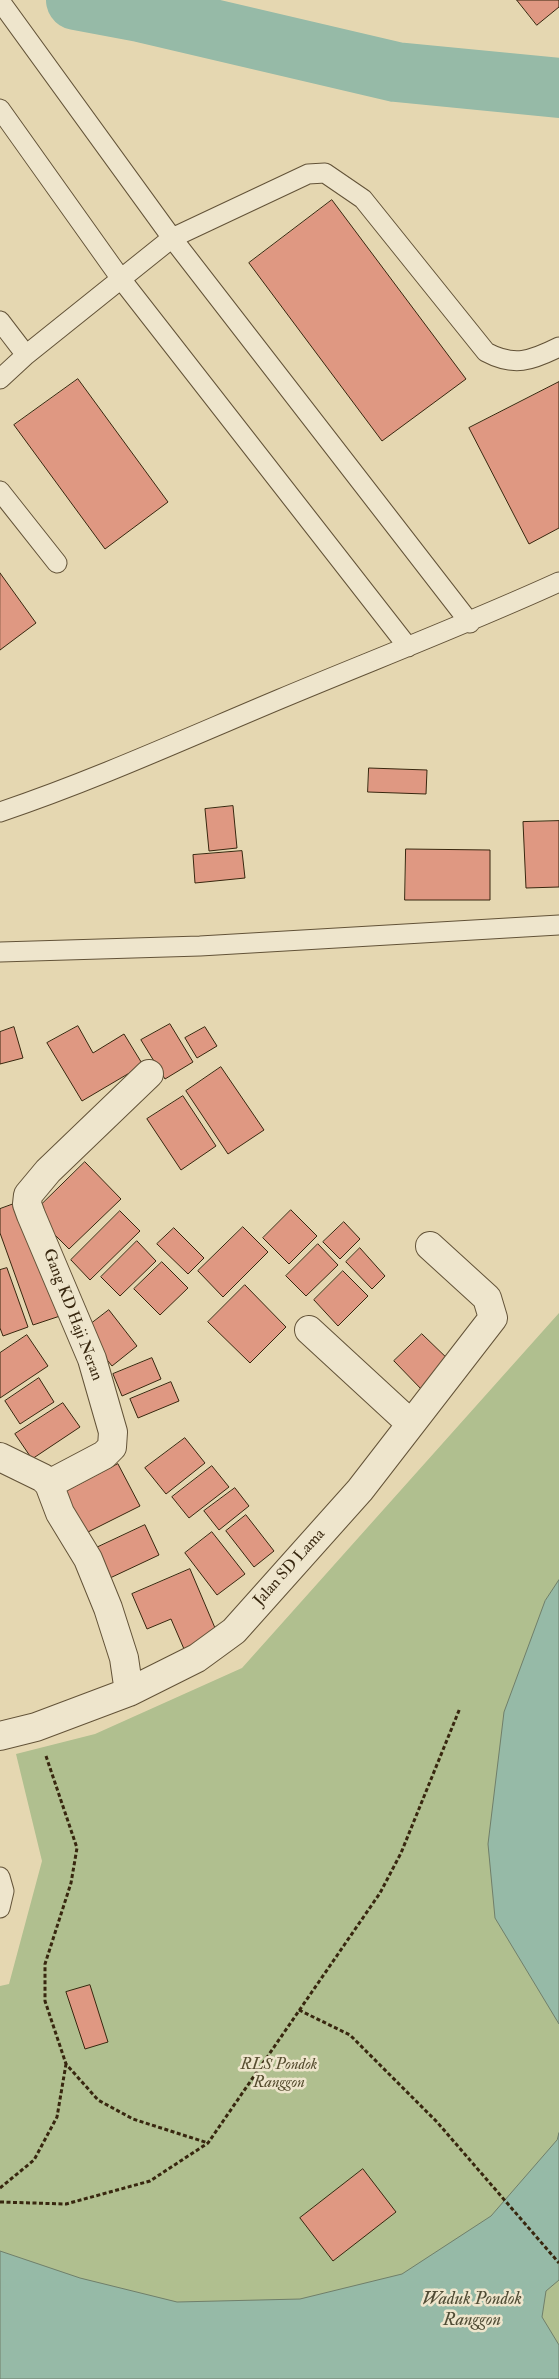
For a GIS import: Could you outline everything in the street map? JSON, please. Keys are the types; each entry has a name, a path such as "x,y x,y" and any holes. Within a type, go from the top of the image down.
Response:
{"street":[{"name":"Gang KD Haji Neran","path":"49,1484 104,1455 112,1447 113,1432 92,1359 27,1204 28,1195 64,1155 149,1074"},
{"name":"Jalan SD Lama","path":"0,1736 36,1727 129,1692 197,1658 234,1631 360,1490 493,1318 487,1298 430,1246"},
{"path":"309,1330 411,1424"},
{"path":"0,1458 43,1478 49,1484 60,1512 88,1559 108,1608 124,1658 129,1692"}],"lane":[{"path":"0,1 172,238 470,622"},
{"path":"0,109 121,279 408,648"},
{"path":"0,379 26,355 172,238 308,174 325,173 364,200 486,352 502,360 519,362 540,356 559,347"},
{"path":"0,321 26,355"},
{"path":"0,490 57,563"},
{"path":"0,812 55,794 470,622 559,582"},
{"path":"0,952 200,946 559,924"},
{"path":"0,1877 4,1891 0,1908"}],"path":[{"path":"0,2202 66,2204 150,2181 208,2143 380,1893 401,1853 460,1708"},
{"path":"36,1727 77,1848 72,1884 45,1964 45,2000 66,2064 98,2100 133,2119 208,2143"},
{"path":"299,2010 350,2035 437,2122 559,2263"},
{"path":"0,2188 34,2160 57,2117 66,2064"}],"green space":[{"name":"RLS Pondok Ranggon","path":"559,1313 559,2379 0,2379 0,1986 9,1984 42,1861 16,1754 95,1734 242,1668"}],"water":[{"path":"559,1580 559,2024 495,1918 488,1844 504,1712 545,1601"},
{"name":"Waduk Pondok Ranggon","path":"559,2133 559,2280 546,2291 542,2317 559,2345 559,2379 0,2379 0,2251 80,2278 177,2302 300,2299 402,2274 491,2216 557,2140"}],"building":[{"path":"517,0 559,0 559,7 537,25"},
{"path":"332,200 466,379 382,441 249,263"},
{"path":"78,379 168,502 105,549 14,425"},
{"path":"559,382 559,528 529,544 469,428"},
{"path":"0,573 36,623 0,650"},
{"path":"369,768 427,770 426,794 368,792"},
{"path":"233,806 237,848 209,851 205,809"},
{"path":"559,821 559,887 526,888 523,822"},
{"path":"406,849 490,850 490,900 405,900"},
{"path":"242,851 245,878 195,883 193,855"},
{"path":"170,1024 193,1062 165,1079 141,1040"},
{"path":"78,1026 93,1053 124,1034 143,1065 82,1101 47,1043"},
{"path":"14,1027 23,1058 0,1064 0,1032"},
{"path":"205,1027 217,1046 197,1058 185,1038"},
{"path":"221,1067 264,1130 228,1154 186,1091"},
{"path":"183,1096 216,1146 181,1170 147,1119"},
{"path":"85,1162 121,1199 69,1249 33,1213"},
{"path":"22,1201 63,1315 33,1325 0,1233 0,1209"},
{"path":"291,1210 317,1236 289,1264 263,1238"},
{"path":"120,1211 140,1231 90,1280 71,1260"},
{"path":"344,1222 360,1239 340,1259 323,1242"},
{"path":"243,1227 268,1252 223,1297 198,1271"},
{"path":"174,1228 204,1258 188,1274 157,1244"},
{"path":"137,1241 156,1261 120,1296 101,1277"},
{"path":"318,1244 338,1265 306,1296 286,1276"},
{"path":"360,1248 385,1276 372,1289 346,1262"},
{"path":"162,1262 188,1288 160,1315 134,1289"},
{"path":"7,1268 28,1327 3,1336 0,1328 0,1270"},
{"path":"343,1271 368,1296 338,1326 314,1300"},
{"path":"245,1285 286,1327 250,1363 208,1322"},
{"path":"109,1310 137,1346 112,1366 83,1330"},
{"path":"422,1334 452,1363 423,1391 394,1361"},
{"path":"27,1335 48,1366 0,1398 0,1353"},
{"path":"152,1358 161,1379 122,1396 113,1374"},
{"path":"39,1378 54,1402 20,1424 5,1401"},
{"path":"171,1382 179,1401 138,1418 130,1399"},
{"path":"63,1403 80,1427 32,1459 15,1434"},
{"path":"185,1438 205,1463 166,1494 145,1468"},
{"path":"118,1464 140,1506 86,1533 65,1492"},
{"path":"212,1466 229,1487 189,1518 172,1497"},
{"path":"235,1488 249,1506 219,1530 204,1511"},
{"path":"246,1515 274,1551 254,1567 226,1531"},
{"path":"145,1525 159,1555 110,1578 96,1548"},
{"path":"212,1532 245,1574 217,1595 185,1553"},
{"path":"190,1569 218,1635 184,1649 171,1619 147,1629 132,1594"},
{"path":"90,1985 108,2042 85,2049 66,1992"},
{"path":"363,2169 396,2212 333,2261 300,2218"}],"waterway":[{"path":"76,0 140,12 396,72 559,88"}]}
